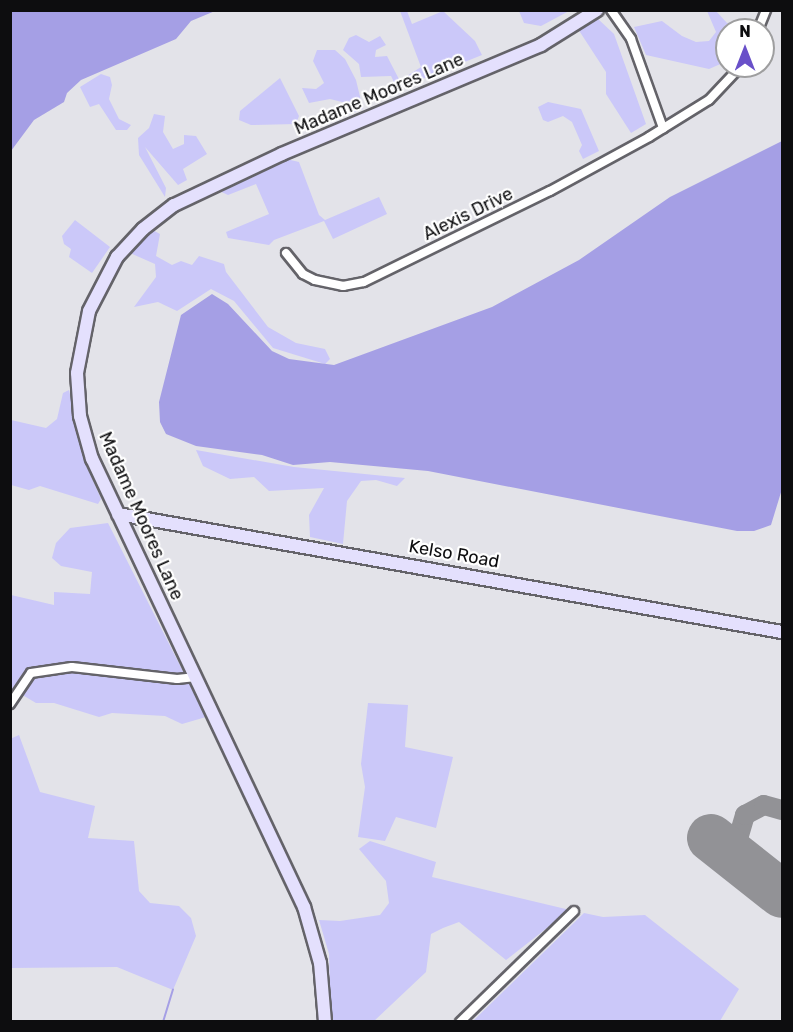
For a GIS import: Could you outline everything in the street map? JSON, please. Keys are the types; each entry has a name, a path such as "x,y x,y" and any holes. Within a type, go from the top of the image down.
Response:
{"street":[{"name":"Madame Moores Lane","path":"325,1022 320,963 304,907 118,514 85,437 77,373 93,302 117,257 129,243 158,216 200,191 541,45 597,10"},
{"path":"611,10 631,39 663,128"},
{"name":"Alexis Drive","path":"286,253 303,274 315,280 343,286 364,282 550,191 663,128 709,100 730,78"},
{"name":"Kelso Road","path":"118,514 783,632"},
{"path":"10,704 31,673 72,667 177,679 196,677"},
{"path":"460,1022 574,911"}],"shaded area":[{"path":"11,10 215,11 191,21 176,39 81,80 67,93 64,102 34,120 11,151"},
{"path":"400,11 407,11 412,24 443,11 475,41 482,55 410,84 407,76 421,67"},
{"path":"519,11 569,11 541,26 524,23"},
{"path":"707,11 716,11 722,18 715,18 715,30"},
{"path":"597,18 614,34 646,124 631,133 606,94 606,72 578,29"},
{"path":"662,21 682,36 696,42 709,41 715,33 715,66 709,69 646,55 634,27"},
{"path":"356,35 369,42 380,36 386,45 376,50 375,57 387,56 403,87 397,88 391,76 361,77 359,64 343,50 349,38"},
{"path":"317,50 335,50 345,59 356,80 363,109 340,117 338,111 348,108 346,103 330,99 309,103 302,88 316,89 324,83 313,61"},
{"path":"101,74 110,77 112,85 109,99 119,119 131,125 127,130 116,130 99,104 90,107 80,87"},
{"path":"280,78 299,116 296,124 251,125 239,120 240,111"},
{"path":"548,102 581,109 599,151 583,159 579,151 582,145 572,122 563,116 548,122 543,120 538,107"},
{"path":"154,114 165,116 163,132 173,149 184,144 184,135 196,136 207,154 183,169 187,180 178,185 145,147 166,188 165,197 139,155 138,138 149,128"},
{"path":"782,141 782,489 771,525 754,531 737,531 428,471 330,462 293,465 262,455 196,446 166,434 160,422 159,402 181,315 212,294 228,304 272,351 289,359 334,365 492,307 579,260 670,197"},
{"path":"282,158 299,162 319,215 325,220 379,197 387,214 333,239 324,221 274,240 269,245 228,238 226,232 269,214 256,184 228,195 215,189"},
{"path":"75,220 110,247 92,273 69,257 71,249 64,244 62,236"},
{"path":"149,228 160,234 156,256 172,265 181,261 192,265 199,256 224,264 226,272 268,327 296,343 325,349 330,359 325,364 273,348 234,301 211,289 177,311 158,302 134,307 156,277 155,264 130,253"},
{"path":"69,390 86,464 101,499 98,504 40,486 29,490 11,485 11,420 46,428 57,419 63,393"},
{"path":"196,450 294,467 405,478 397,486 376,480 361,481 347,501 343,544 310,537 309,515 324,488 269,491 254,477 230,479 203,466"},
{"path":"108,523 206,717 182,724 165,716 112,713 99,717 54,703 36,703 14,690 11,695 11,595 54,605 54,592 90,594 92,572 61,566 52,558 56,543 70,528"},
{"path":"368,703 408,705 405,747 453,757 436,828 396,817 385,841 358,837 365,787 361,764"},
{"path":"19,735 40,792 95,806 88,838 134,841 139,891 150,903 179,906 191,918 196,936 173,990 117,967 11,968 10,739"},
{"path":"370,841 436,862 432,877 570,910 506,960 459,922 443,928 431,934 426,972 373,1022 331,1021 329,954 319,920 340,921 380,915 389,903 386,881 359,849"},
{"path":"584,913 603,917 645,915 739,989 720,1021 473,1021"}],"waterway":[{"path":"163,1022 173,990"}],"taxiway":[{"path":"733,856 745,815 764,805 782,810"}],"runway":[{"path":"711,838 782,894"}]}
